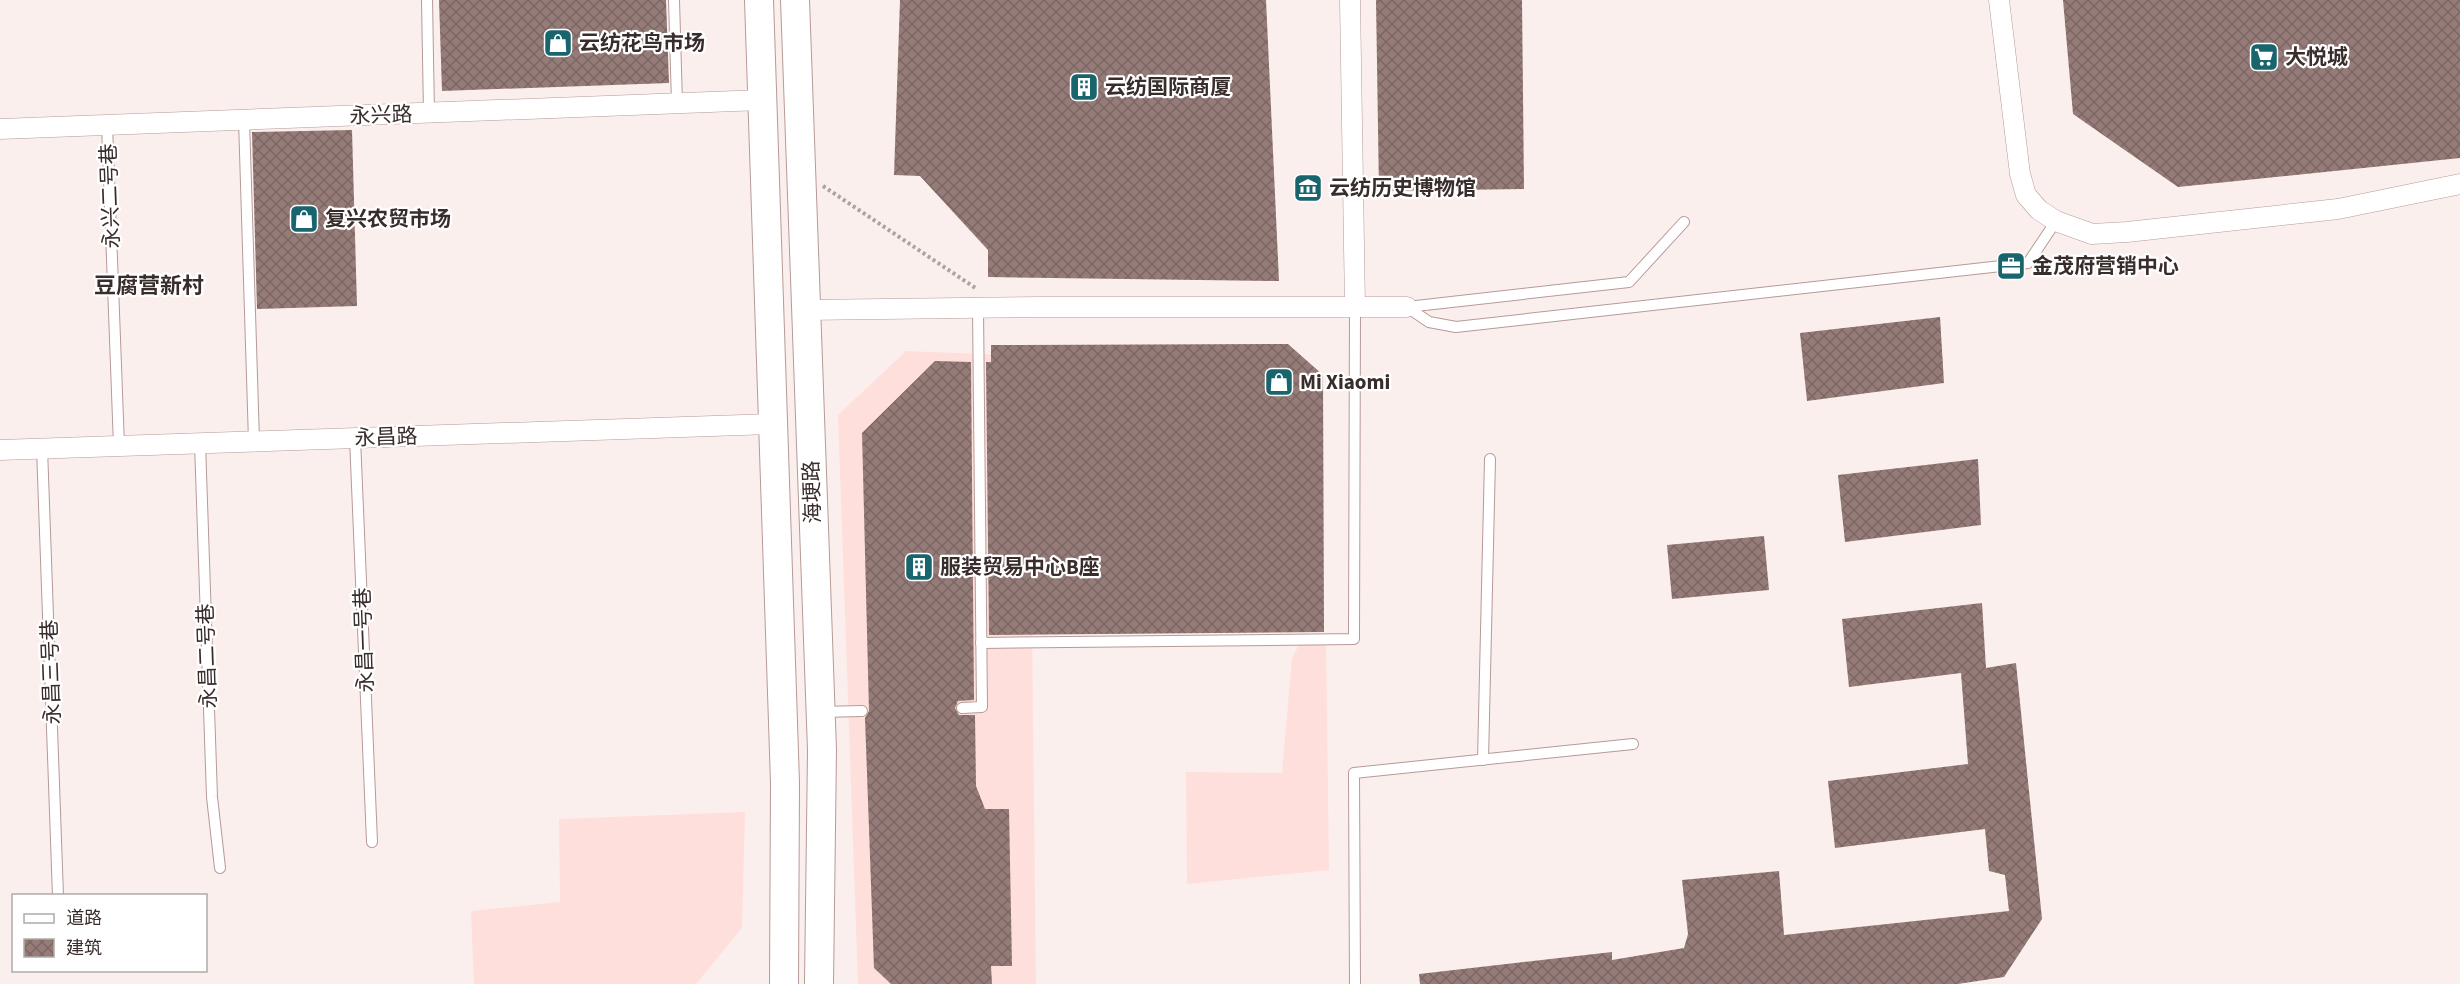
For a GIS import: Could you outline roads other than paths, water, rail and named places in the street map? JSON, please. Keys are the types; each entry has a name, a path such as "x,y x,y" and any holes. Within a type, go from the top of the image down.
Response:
{"main road":[{"name":"海埂路","path":"759,0 785,783 784,984"},
{"name":"海埂路","path":"795,0 820,712 819,984"}],"street":[{"path":"1350,0 1355,307"},
{"path":"1999,0 2020,174 2026,195 2039,210 2056,221 2092,234 2127,232 2338,209 2460,184"},
{"name":"永兴路","path":"0,129 762,100"},
{"path":"806,310 1005,307 1407,307"},
{"name":"永昌路","path":"0,450 772,424"}],"lane":[{"path":"426,0 429,113"},
{"path":"674,0 677,103"},
{"path":"244,120 254,441"},
{"name":"永兴二号巷","path":"107,125 119,446"},
{"path":"1407,307 1429,322 1456,327 2028,263 2056,221"},
{"path":"1407,307 1629,282 1684,222"},
{"path":"981,643 1354,639 1355,307"},
{"path":"962,708 982,707 978,308"},
{"name":"永昌一号巷","path":"355,438 372,842"},
{"name":"永昌二号巷","path":"200,443 212,797 220,868"},
{"name":"永昌三号巷","path":"42,448 58,894"},
{"path":"1483,760 1490,459"},
{"path":"820,712 862,711"},
{"path":"1355,984 1354,773 1633,744"}],"place":[{"name":"云纺花鸟市场","path":"558,43"},
{"name":"大悦城","path":"2264,57"},
{"name":"云纺国际商厦","path":"1084,87"},
{"name":"云纺历史博物馆","path":"1308,188"},
{"name":"复兴农贸市场","path":"304,219"},
{"name":"金茂府营销中心","path":"2011,266"},
{"name":"Mi Xiaomi","path":"1279,382"},
{"name":"服装贸易中心B座","path":"919,567"}],"district":[{"name":"豆腐营新村","path":"149,286"}]}
